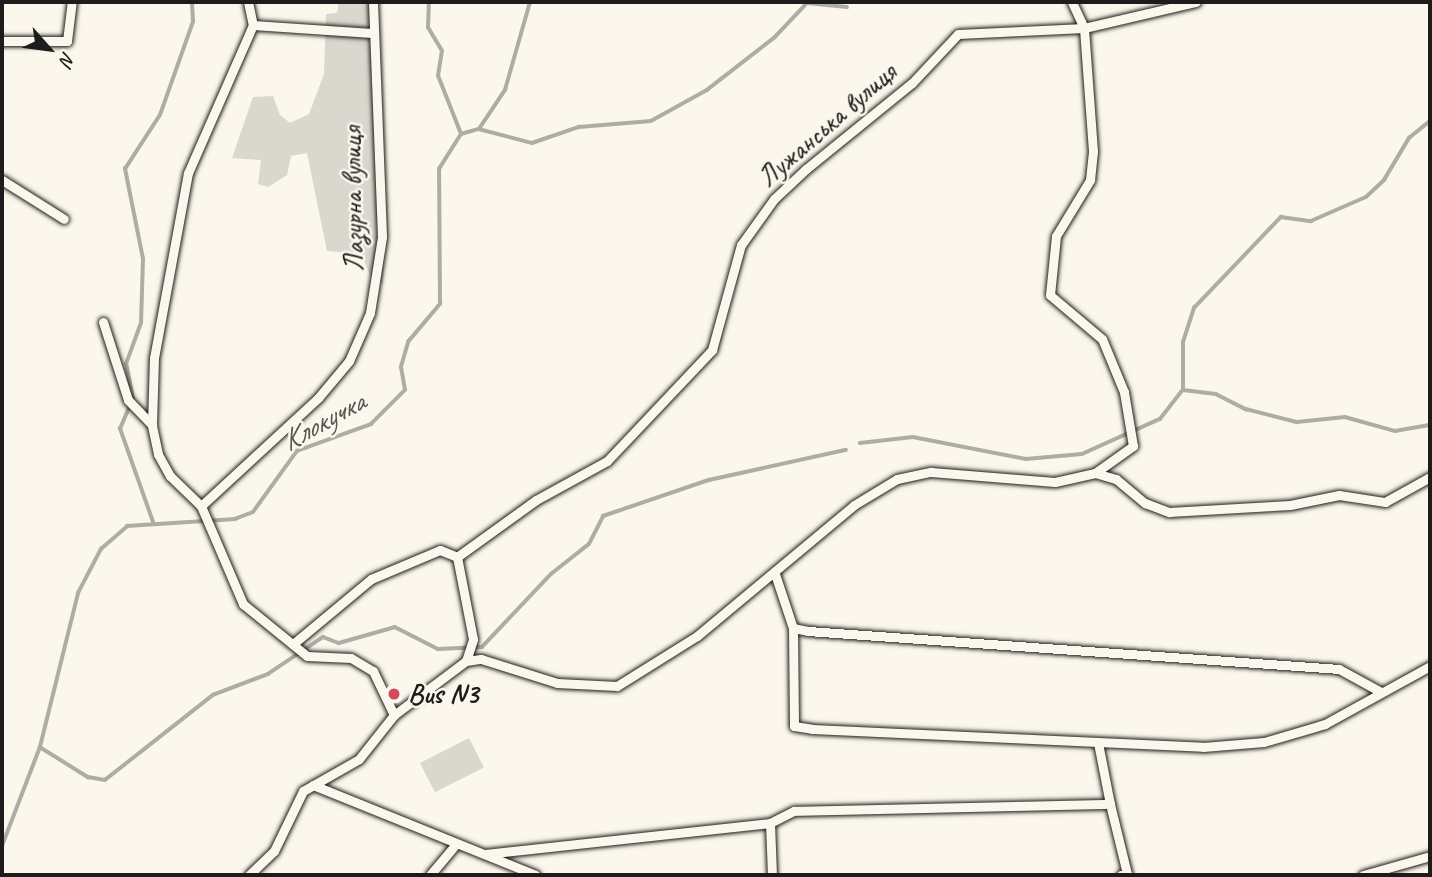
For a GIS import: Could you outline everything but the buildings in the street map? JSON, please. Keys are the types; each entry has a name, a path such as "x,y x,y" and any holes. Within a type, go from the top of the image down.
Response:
{"street":[{"path":"2,41 67,41 72,2"},
{"path":"248,2 253,25 188,173 155,358 152,425 170,476 201,506 208,529 243,604 276,637 307,656 351,658 373,671 394,715"},
{"name":"Лазурна вулиця","path":"201,506 318,398 349,361 370,313 382,237 372,33 373,2"},
{"path":"469,657 557,683 617,686 697,636 775,574 854,505 897,479 931,472 1041,484 1095,473 1133,446 1124,392 1102,339 1050,295 1056,236 1090,180 1094,118 1084,28 1072,2"},
{"name":"Лужанська вулиця","path":"457,557 536,500 607,461 716,345 731,268 774,199 912,83 958,34 1084,28 1196,2"},
{"path":"253,25 372,33"},
{"path":"2,180 64,219"},
{"path":"103,322 130,403 152,425"},
{"path":"1095,473 1168,512 1290,505 1339,495 1385,502 1430,477"},
{"path":"249,875 275,851 297,800 313,785 359,759 394,715 469,657 473,639 457,557 440,550 371,579 294,647"},
{"path":"775,574 793,628 794,726 1203,747 1264,742 1325,724 1430,666"},
{"path":"793,628 889,641 1339,669 1381,692"},
{"path":"1098,743 1127,874 1121,875"},
{"path":"313,785 454,846 485,854 536,875"},
{"path":"485,854 770,823 794,811 1110,804"},
{"path":"770,823 772,875"},
{"path":"430,875 454,846"},
{"path":"1363,875 1430,856"}],"shaded area":[{"path":"339,2 374,2 386,215 383,283 373,282 361,254 327,251 307,153 291,156 287,175 268,187 258,184 261,160 232,158 253,97 273,96 280,115 290,123 309,114 324,74 326,14 337,13"},
{"path":"469,738 484,767 435,792 420,763"}],"waterway":[{"path":"153,522 120,429 133,399 126,364 141,323 143,259 125,169 160,115 193,22 192,2"},
{"name":"Клокучка","path":"2,846 40,747 78,593 101,549 127,526 235,519 253,512 297,451 371,424 405,390 401,367 408,342 440,304 439,169 461,134 438,76 442,51 428,28 429,2"},
{"path":"479,129 505,90 530,2"},
{"path":"461,134 479,129 532,143 579,127 651,121 707,90 775,37 807,3 847,7"},
{"path":"860,443 913,437 1026,459 1082,454 1160,419 1183,390 1183,342 1194,308 1281,217 1311,221 1366,197 1384,180 1409,138 1430,121"},
{"path":"1183,390 1216,394 1246,409 1297,422 1345,417 1395,431 1430,425"},
{"path":"40,747 88,777 105,780 213,695 268,674 323,637 339,643 395,627 438,649 482,647 551,574 589,544 603,516 709,480 846,450"}],"place":[{"name":"Bus N3","path":"394,694"}]}
